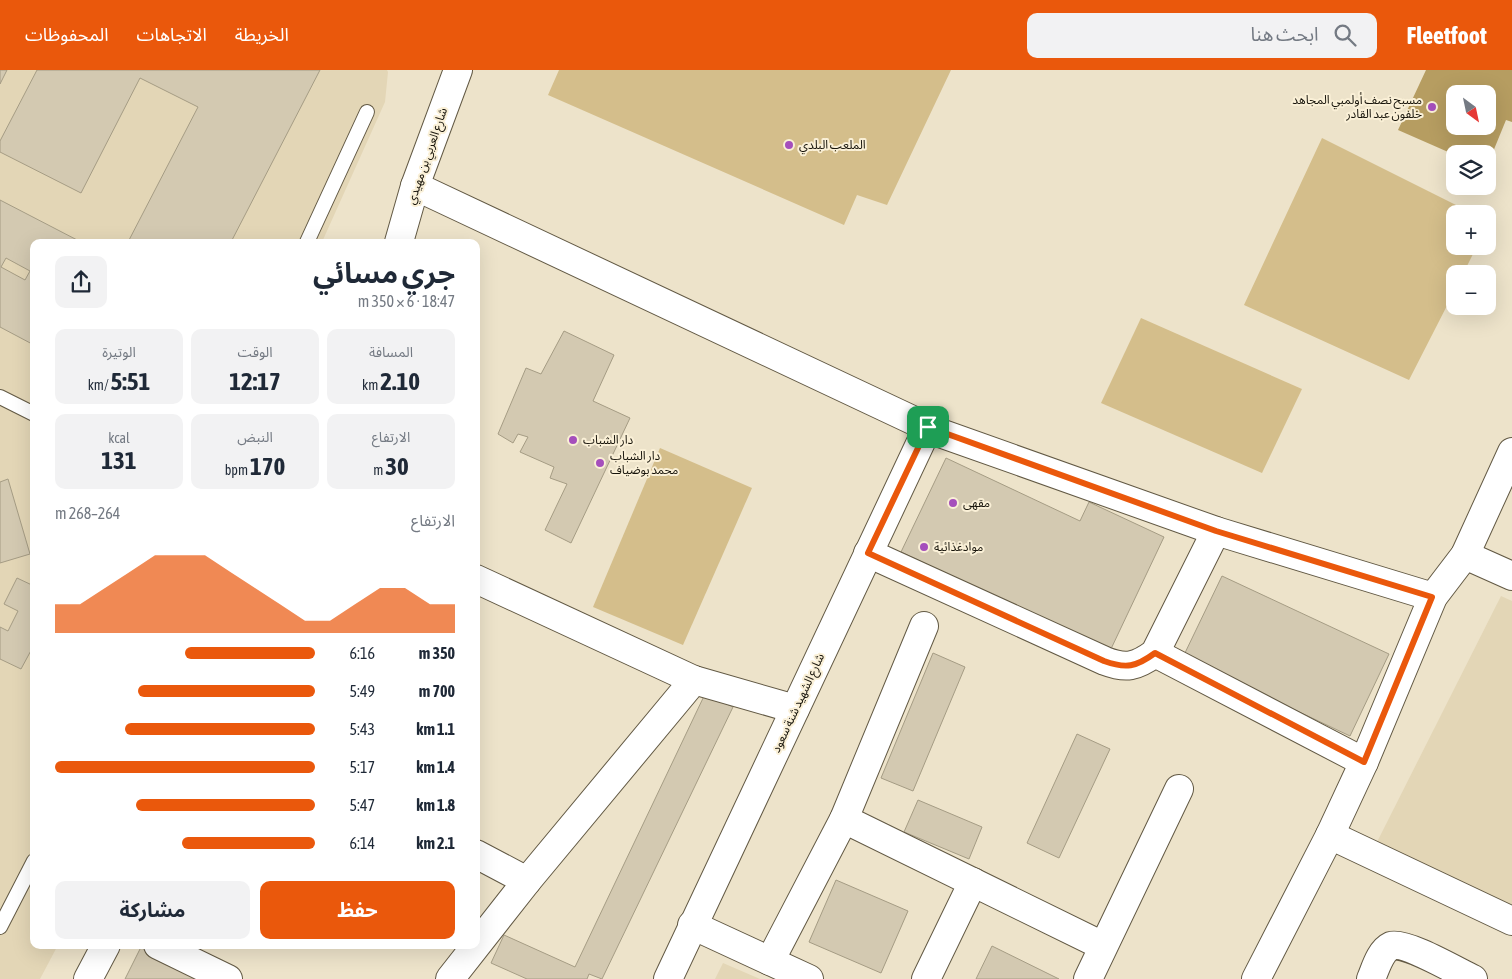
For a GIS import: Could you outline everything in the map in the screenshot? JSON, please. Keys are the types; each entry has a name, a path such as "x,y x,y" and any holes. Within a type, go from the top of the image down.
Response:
{"street":[{"name":"شارع العربي بن مهيدي","path":"400,239 415,186 458,70"},
{"path":"415,186 928,427 1216,531 1432,597"},
{"name":"شارع الشهيد شنة سعود","path":"668,979 928,427"},
{"path":"1256,979 1330,835 1364,762 1432,597 1465,555 1512,452"},
{"path":"868,553 1112,664 1132,666 1155,653 1216,531"},
{"path":"1465,555 1512,576"},
{"path":"480,581 694,680 795,710"},
{"path":"770,961 844,819 924,626"},
{"path":"1155,653 1364,762"},
{"path":"480,941 527,881 694,680"},
{"path":"1088,979 1179,789"},
{"path":"844,819 1103,946"},
{"path":"1330,835 1512,921"},
{"path":"480,856 527,881"},
{"path":"926,979 973,882"},
{"path":"692,925 809,979"},
{"path":"1371,979 1384,952 1391,946 1405,946 1473,979"},
{"path":"88,979 104,949"},
{"path":"166,949 228,979"},
{"path":"450,979 474,949"}],"lane":[{"path":"308,239 367,112"},
{"path":"0,396 30,412"},
{"path":"0,926 30,869"}],"shaded area":[{"path":"0,70 387,70 385,102 323,239 30,239 30,949 56,949 40,979 0,979"},
{"name":"الملعب البلدي","path":"559,70 951,70 887,205 857,195 844,225 548,95"},
{"name":"مسبح نصف أولمبي المجاهد خلفون عبد القادر","path":"1426,70 1512,70 1512,122 1506,120 1496,145 1446,145 1446,151 1398,130"},
{"path":"1322,138 1456,205 1446,205 1446,255 1472,255 1468,265 1446,265 1446,308 1409,380 1244,305"},
{"path":"1141,318 1302,389 1262,473 1101,403"},
{"path":"660,448 752,488 683,645 593,607"},
{"path":"1501,596 1512,601 1512,907 1374,848"},
{"path":"723,963 760,979 715,979"}],"building":[{"path":"0,70 7,70 0,84"},
{"path":"37,70 320,70 233,239 130,239 198,107 140,78 81,193 0,152 0,141"},
{"path":"0,200 75,239 30,239 30,271 30,343 0,327","holes":["6,258 30,271 25,280 1,267"]},
{"name":"دار الشباب","path":"564,331 614,355 593,401 630,418 571,543 545,530 567,484 550,478 554,467 520,452 528,437 518,434 513,443 498,434 526,368 541,374"},
{"path":"946,458 1080,521 1089,502 1164,537 1110,651 901,552"},
{"path":"8,479 30,554 0,563 0,482"},
{"path":"1222,576 1389,654 1350,736 1183,657"},
{"path":"17,578 30,584 30,652 21,669 0,659 0,627 8,631 18,611 4,604"},
{"path":"933,653 965,667 913,791 881,778"},
{"path":"705,694 733,707 602,979 589,974 587,979 527,979 491,963 504,935 575,967"},
{"path":"1077,734 1110,749 1059,858 1027,843"},
{"path":"918,800 982,827 969,859 904,832"},
{"path":"836,880 908,911 881,973 809,942"},
{"path":"992,946 1059,979 976,979"},
{"path":"140,949 150,949 211,979 125,979"}],"place":[{"name":"مسبح نصف أولمبي المجاهد خلفون عبد القادر","path":"1432,107"},
{"name":"الملعب البلدي","path":"789,145"},
{"name":"دار الشباب","path":"573,440"},
{"name":"دار الشباب محمد بوضياف","path":"600,463"},
{"name":"مقهى","path":"953,503"},
{"name":"موادغذائية","path":"924,547"}],"route":[{"path":"928,427 940,433 1216,531 1432,597 1364,762 1155,653 1132,666 1119,666 1104,661 868,553 928,427"}]}
